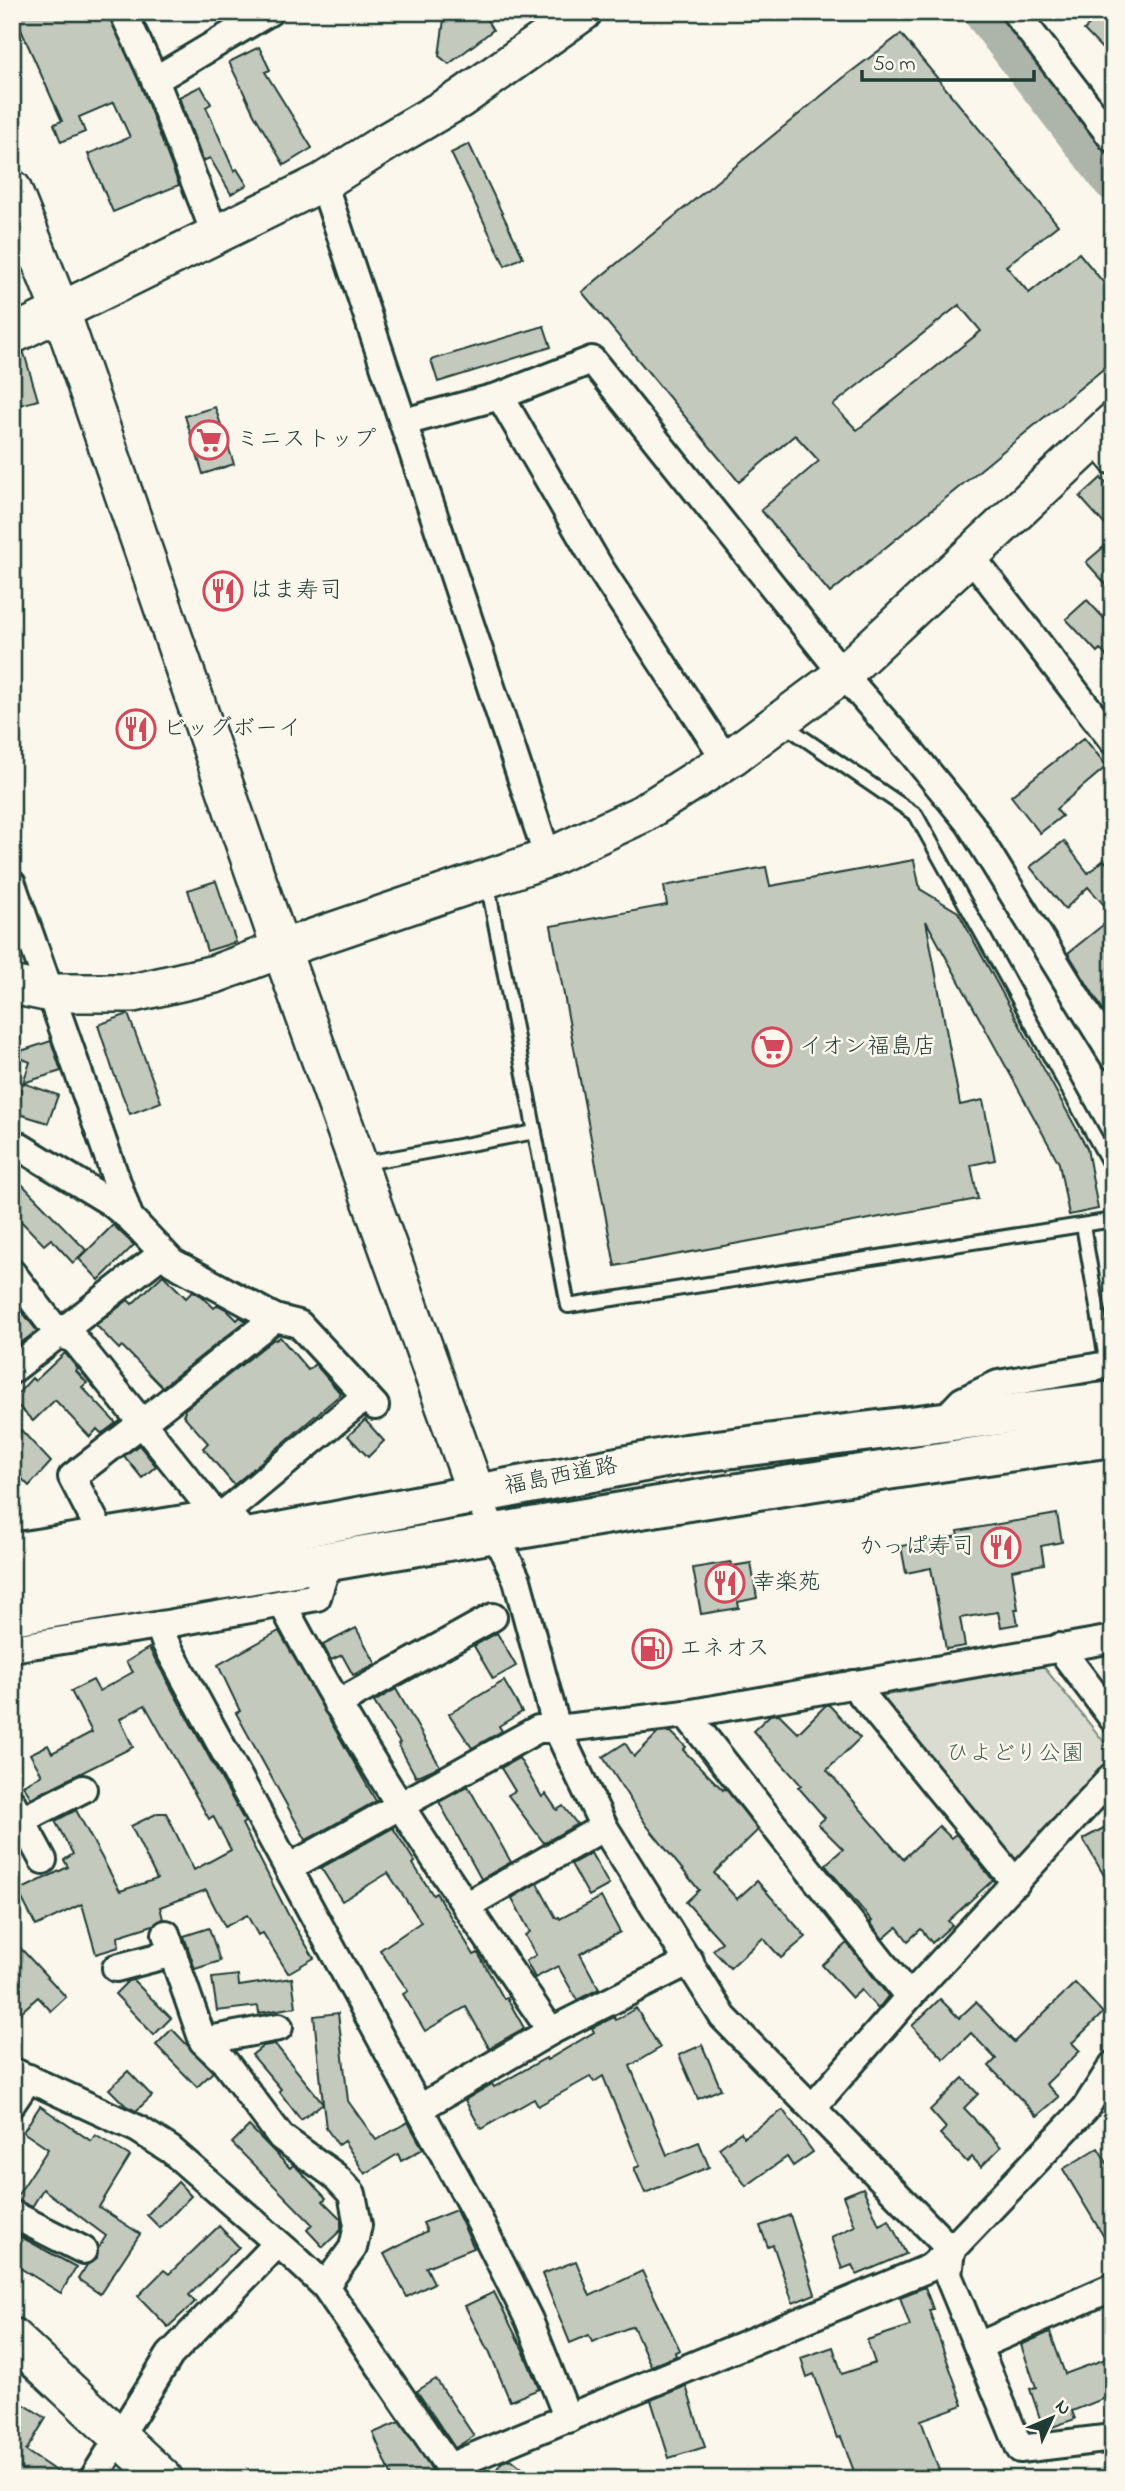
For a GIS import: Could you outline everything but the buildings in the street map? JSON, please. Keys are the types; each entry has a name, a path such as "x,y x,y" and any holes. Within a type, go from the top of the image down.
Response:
{"highway":[{"name":"福島西道路","path":"12,1577 230,1521 476,1493 685,1454 942,1422 1111,1377"},
{"name":"福島西道路","path":"12,1615 497,1533 1113,1437"}],"street":[{"path":"123,12 155,80 216,236"},
{"path":"155,80 269,12"},
{"path":"12,335 323,182 460,99 583,12"},
{"path":"1015,12 1113,139"},
{"path":"323,182 548,859"},
{"path":"12,189 61,312 281,949 476,1493 517,1580 557,1729 604,1827 723,2017 951,2250"},
{"path":"404,422 500,396 592,360 843,674 970,824 1113,1055"},
{"path":"500,396 600,570 726,761"},
{"path":"12,985 50,993 133,993 215,974 548,859 642,814 726,761 843,674 970,555 1107,440"},
{"path":"970,555 1113,741"},
{"path":"12,884 130,1218"},
{"path":"12,1142 110,1202 130,1218 172,1262 275,1318 299,1324 370,1401 230,1521 101,1533 12,1547"},
{"path":"12,1370 163,1253"},
{"path":"12,1273 59,1334 74,1339 142,1423 230,1521"},
{"path":"101,1533 72,1477 275,1318"},
{"path":"12,1648 317,1597 328,1562"},
{"path":"282,1603 337,1704 400,1806 551,2031"},
{"path":"337,1704 493,1617"},
{"path":"159,1625 165,1642 420,2108 529,2320 568,2419"},
{"path":"288,1868 538,1729 686,1714 1113,1639"},
{"path":"1059,1647 1113,1719"},
{"path":"853,1684 1016,1883"},
{"path":"686,1714 909,1997"},
{"path":"813,2107 909,1997 1113,1776"},
{"path":"43,1860 17,1812 83,1789"},
{"path":"466,1906 604,1827"},
{"path":"117,1968 169,1943 203,2041 224,2061 281,2137 334,2175 352,2194 358,2225 353,2248 325,2286"},
{"path":"420,2108 551,2031 690,1961"},
{"path":"203,2041 279,2027"},
{"path":"12,2103 21,2074 138,2129 171,2150 325,2286 453,2473 568,2419 929,2268 951,2250 1085,2109 1113,2065"},
{"path":"12,2214 83,2250"},
{"path":"93,2479 170,2355 277,2244"},
{"path":"951,2250 948,2275 1020,2449 1113,2438"},
{"path":"978,2346 1113,2287"},
{"path":"12,2337 164,2479"}],"lane":[{"path":"779,721 916,815 1113,1170"},
{"path":"486,880 568,1306 1113,1220"},
{"path":"358,1165 535,1132"},
{"path":"1083,1225 1111,1377"}],"green space":[{"name":"ひよどり公園","path":"1043,1666 1109,1748 1109,1770 1014,1874 871,1698"}],"waterway":[{"path":"984,12 1113,180"}],"place":[{"name":"ミニストップ","path":"209,440"},
{"name":"はま寿司","path":"223,591"},
{"name":"ビッグボーイ","path":"136,729"},
{"name":"イオン福島店","path":"772,1047"},
{"name":"かっぱ寿司","path":"1001,1547"},
{"name":"幸楽苑","path":"725,1583"},
{"name":"エネオス","path":"652,1649"}]}
